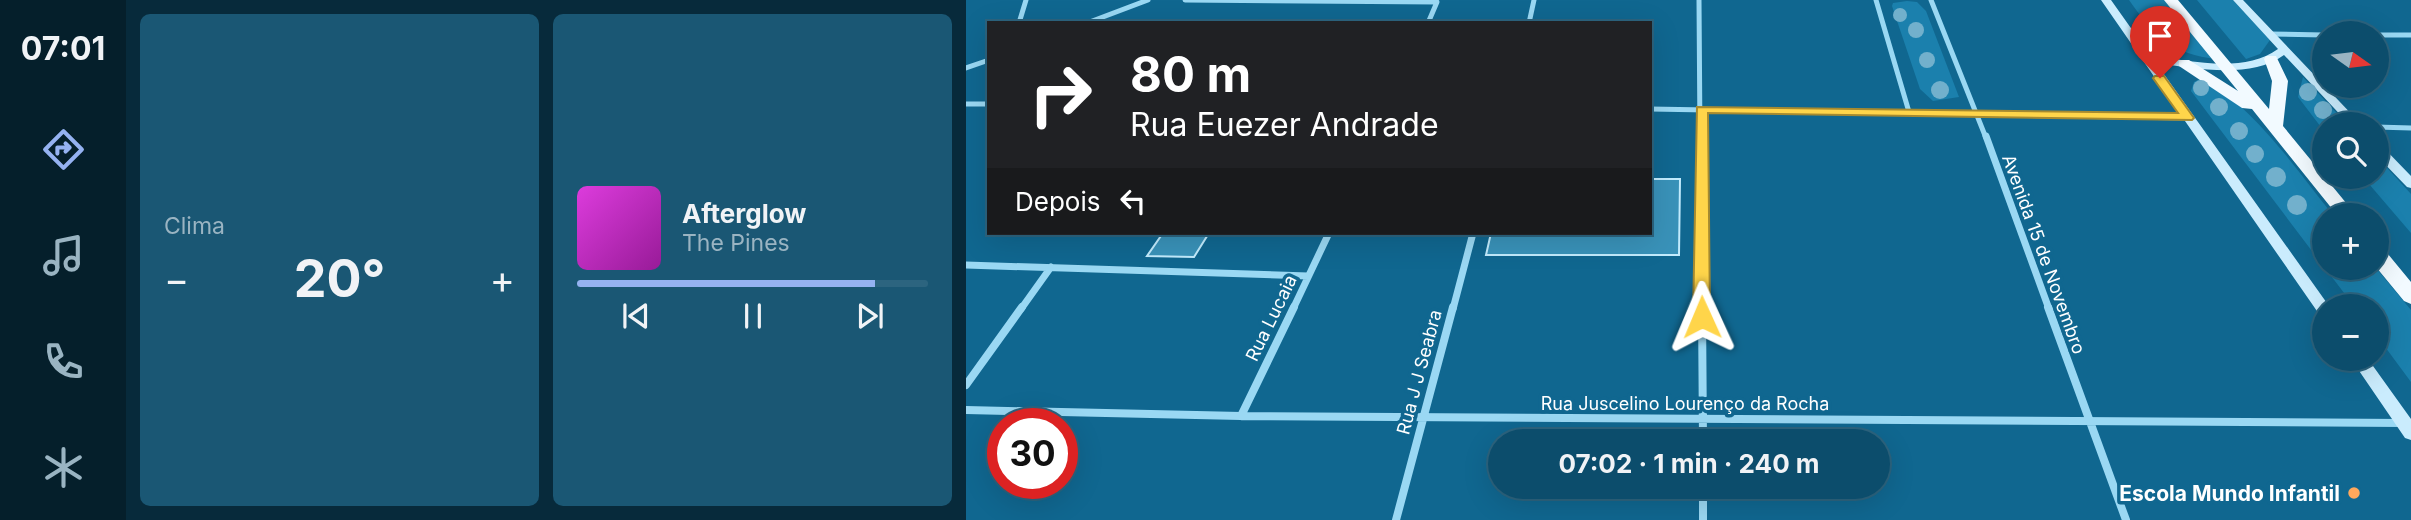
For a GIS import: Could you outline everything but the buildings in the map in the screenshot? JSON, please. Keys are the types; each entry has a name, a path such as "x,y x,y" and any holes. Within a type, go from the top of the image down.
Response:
{"highway":[{"path":"2171,0 2337,203"},
{"path":"2271,59 2280,81 2275,129"},
{"path":"2185,63 2242,99 2275,129"},
{"path":"2389,269 2411,296"}],"main road":[{"path":"2106,0 2313,294"},
{"path":"2238,0 2344,112"},
{"path":"2146,58 2226,66 2271,59 2285,49"},
{"path":"2389,161 2411,184"},
{"path":"2368,371 2408,428"}],"street":[{"path":"1019,21 1026,0"},
{"path":"1092,21 1148,0"},
{"path":"1185,0 1437,2 1429,21"},
{"path":"1529,21 1534,0"},
{"path":"1699,0 1703,429"},
{"path":"1876,0 1909,111"},
{"name":"Avenida 15 de Novembro","path":"1931,0 1978,115 2088,423 2126,520"},
{"path":"2270,34 2312,35"},
{"path":"2389,35 2411,35"},
{"path":"966,68 987,61"},
{"path":"966,104 987,104"},
{"path":"1652,109 1909,111 1978,115 2188,118"},
{"path":"2389,127 2411,128"},
{"name":"Rua Lucaia","path":"1241,416 1328,235"},
{"name":"Rua J J Seabra","path":"1396,520 1472,235"},
{"path":"966,265 1308,276"},
{"path":"966,385 1051,267"},
{"name":"Rua Juscelino Lourenço da Rocha","path":"966,410 1241,416 2408,428"},
{"path":"1703,499 1703,520"}],"shaded area":[{"path":"2129,0 2169,0 2217,59 2176,48 2156,33"},
{"path":"2197,0 2233,0 2270,40 2260,54 2246,59"},
{"path":"1917,2 1926,11 1959,97 1933,101 1920,89 1892,6 1893,3"},
{"path":"2303,77 2312,87 2312,98 2323,98 2336,112 2312,112 2312,115 2298,97"},
{"path":"2202,78 2240,106 2274,140 2324,203 2312,203 2312,251 2191,91 2194,82"},
{"path":"2389,170 2411,194 2411,233 2389,207 2389,203 2385,203 2373,189 2389,189"},
{"path":"2334,280 2386,280 2411,310 2411,382 2389,352 2389,294 2345,294"}],"place":[{"name":"Escola Mundo Infantil","path":"2354,493"}],"route":[{"path":"1702,317 1702,109 2188,118 2160,78"}]}
